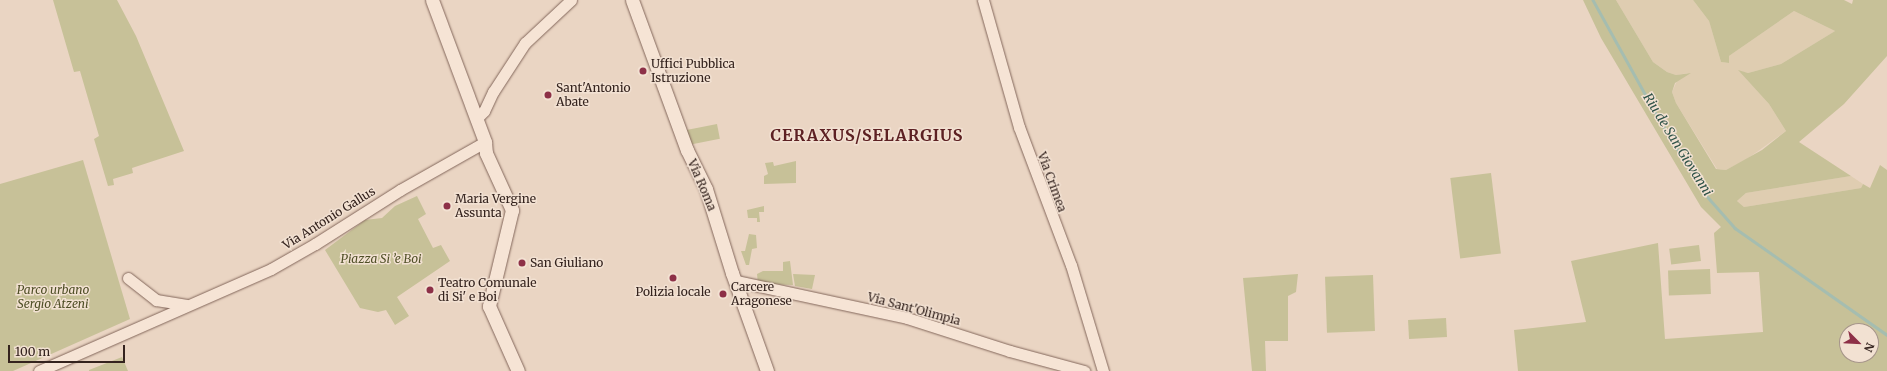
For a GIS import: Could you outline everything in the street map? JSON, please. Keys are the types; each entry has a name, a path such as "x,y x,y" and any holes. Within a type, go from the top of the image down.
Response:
{"main road":[{"path":"432,0 485,142 486,153 512,210 489,306 518,371"},
{"name":"Via Roma","path":"632,0 687,150 706,189 767,371"}],"street":[{"path":"476,119 484,111 493,92 525,43 570,0"},
{"name":"Via Crimea","path":"983,0 1018,127 1071,265 1103,371"},
{"name":"Via Antonio Gallus","path":"39,371 277,266 400,190 485,142"},
{"path":"128,278 156,300 185,306"},
{"name":"Via Sant'Olimpia","path":"736,281 907,318 1010,351 1084,371"}],"shaded area":[{"path":"1616,0 1693,0 1709,21 1721,62 1729,63 1729,56 1794,11 1835,31 1781,64 1748,73 1739,71 1769,104 1786,131 1747,159 1726,170 1717,169 1676,103 1672,92 1678,79 1689,73 1676,75 1667,72 1653,62"},
{"path":"1851,176 1863,184 1861,188 1744,207 1737,201 1746,193"}],"green space":[{"path":"53,0 117,0 136,36 184,151 132,168 133,173 113,179 114,185 108,186 94,139 99,136 80,71 74,72"},
{"path":"1583,0 1616,0 1653,62 1667,72 1676,75 1691,73 1675,83 1672,92 1676,103 1716,169 1726,170 1762,150 1786,131 1769,104 1738,70 1748,73 1781,64 1835,31 1794,11 1729,56 1729,63 1721,62 1709,21 1693,0 1844,0 1852,4 1853,0 1887,0 1887,56 1844,104 1799,142 1851,176 1746,193 1737,201 1744,207 1861,188 1863,184 1870,188 1880,165 1887,170 1887,371 1518,371 1514,330 1586,322 1571,261 1658,243 1665,339 1763,332 1759,272 1717,273 1714,233 1721,227 1701,207 1601,38"},
{"path":"717,124 720,139 689,145 687,130"},
{"name":"Parco urbano Sergio Atzeni","path":"83,160 130,319 13,371 0,371 0,184"},
{"path":"796,161 796,183 764,184 764,176 768,174 765,163 773,162 774,166"},
{"path":"1491,173 1501,253 1460,258 1450,178"},
{"name":"Piazza Si ’e Boi","path":"417,196 426,214 418,219 433,248 441,245 450,261 397,297 409,316 395,325 386,310 378,312 360,308 325,250 365,220 382,218 395,206"},
{"path":"764,206 764,212 759,212 760,222 757,222 757,218 748,218 747,210"},
{"path":"749,234 756,235 757,248 752,249 749,265 746,265 741,251 745,251"},
{"path":"1699,245 1701,261 1671,265 1669,249"},
{"path":"790,261 793,285 758,284 757,274 763,271 783,271 783,262"},
{"path":"1710,269 1711,294 1669,295 1668,270"},
{"path":"793,274 815,275 812,289 795,286"},
{"path":"1298,274 1296,292 1288,296 1288,341 1265,341 1266,371 1252,371 1243,278"},
{"path":"1373,275 1375,331 1327,333 1325,277"},
{"path":"1446,318 1447,337 1409,339 1408,320"},
{"path":"122,357 128,371 89,371 89,370"}],"waterway":[{"name":"Riu de San Giovanni","path":"1593,0 1659,119 1706,195 1735,228 1887,335"}],"place":[{"name":"Uffici Pubblica Istruzione","path":"643,71"},
{"name":"Sant'Antonio Abate","path":"548,95"},
{"name":"Maria Vergine Assunta","path":"447,206"},
{"name":"San Giuliano","path":"522,263"},
{"name":"Polizia locale","path":"673,278"},
{"name":"Teatro Comunale di Si' e Boi","path":"430,290"},
{"name":"Carcere Aragonese","path":"723,294"}],"district":[{"name":"CERAXUS/SELARGIUS","path":"867,135"}]}
